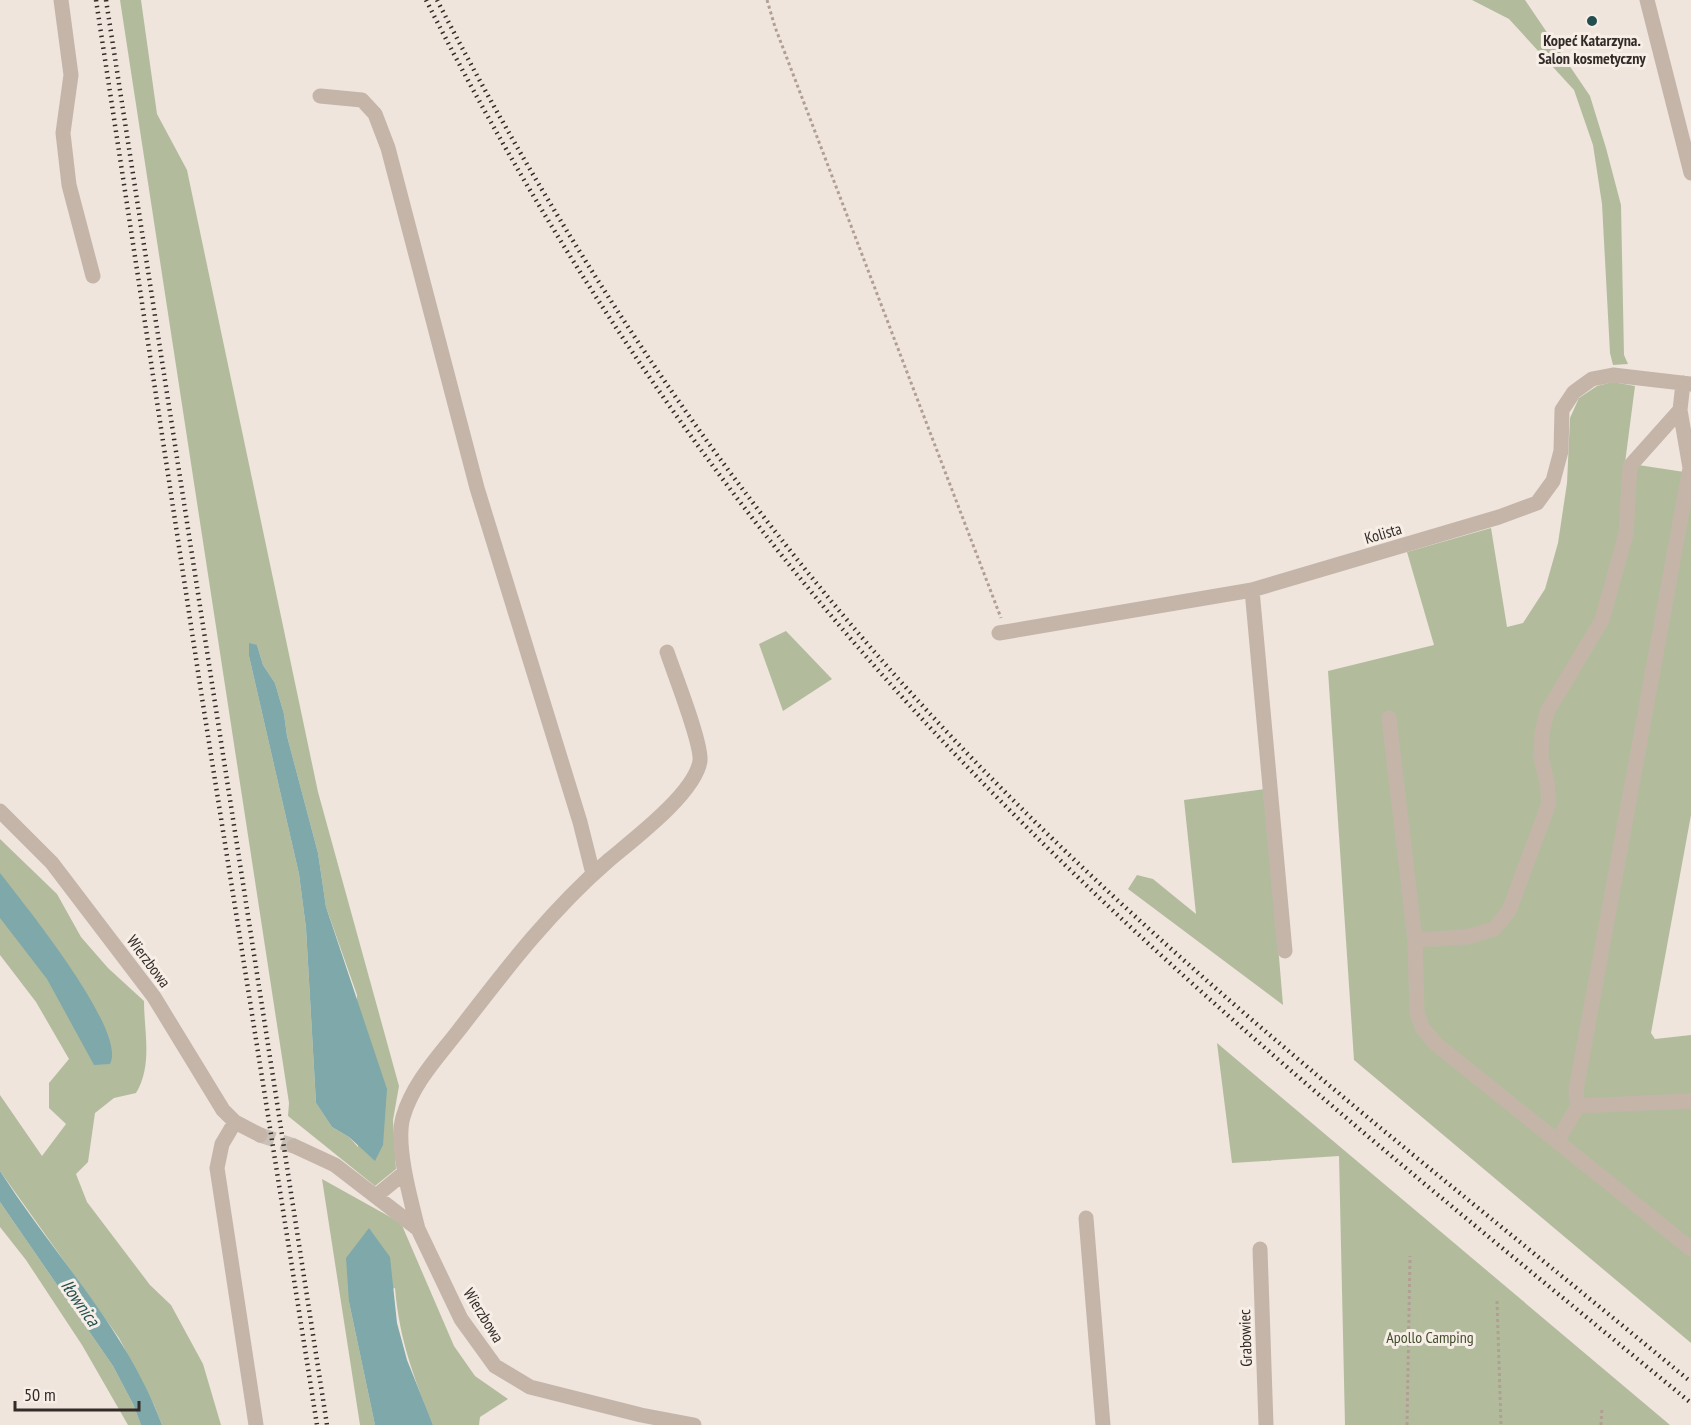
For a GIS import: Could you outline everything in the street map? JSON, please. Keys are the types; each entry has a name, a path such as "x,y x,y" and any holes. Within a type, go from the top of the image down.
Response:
{"street":[{"path":"61,0 71,75 63,133 77,223 93,276"},
{"path":"1647,0 1691,173"},
{"path":"320,96 362,100 375,114 388,148 477,488 594,874"},
{"name":"Kolista","path":"1002,632 1252,590 1499,517 1537,503 1553,481 1561,451 1562,410 1574,392 1592,379 1613,375 1687,384"},
{"path":"1558,1140 1578,1106 1576,1090 1690,468 1680,410 1687,384"},
{"path":"1415,940 1467,937 1494,929 1509,911 1549,803 1547,782 1540,757 1547,712 1602,621 1626,534 1630,466 1680,410"},
{"path":"1252,590 1284,951"},
{"path":"418,1229 404,1173 402,1120 414,1089 519,952 566,898 649,828 692,782 700,760 694,730 667,652"},
{"path":"1389,718 1415,940 1417,1013 1423,1029 1436,1044 1691,1249"},
{"name":"Wierzbowa","path":"0,811 52,863 154,997 209,1089 235,1122 260,1136"},
{"path":"1578,1106 1691,1101"},
{"path":"235,1122 222,1144 217,1168 256,1425"},
{"name":"Wierzbowa","path":"294,1146 335,1165 418,1229 461,1319 495,1366 530,1387 641,1416 694,1425"},
{"path":"376,1196 404,1173"},
{"path":"1086,1218 1103,1425"},
{"name":"Grabowiec","path":"1260,1249 1266,1425"}],"path":[{"path":"767,0 1002,632"},
{"path":"1407,1425 1410,1256"},
{"path":"1497,1301 1502,1425"},
{"path":"1601,1425 1602,1407"}],"green space":[{"path":"120,0 141,0 157,114 187,170 318,792 399,1086 393,1120 396,1169 375,1186 288,1116 289,1103","holes":["257,645 263,665 275,683 284,714 287,736 318,853 326,907 357,995 358,1147 349,1137 332,1127 316,1103 306,928 299,874 249,656"]},
{"path":"1472,0 1525,0 1590,96 1621,205 1624,355 1628,364 1613,365 1610,353 1602,204 1593,145 1574,90 1509,19"},
{"path":"1613,382 1635,386 1625,463 1691,473 1691,815 1651,1033 1655,1039 1691,1035 1691,1343 1354,1060 1328,671 1434,645 1407,552 1491,528 1507,627 1523,623 1545,589 1558,543 1567,483 1570,418 1579,398 1597,386"},
{"path":"786,631 832,679 783,711 759,644"},
{"path":"1265,789 1283,1005 1128,889 1137,875 1153,879 1196,914 1184,800"},
{"path":"0,839 57,894 81,937 108,968 144,1001 146,1060 141,1082 136,1093 114,1098 95,1113 88,1162 76,1174 87,1202 150,1285 171,1305 203,1364 221,1425 162,1425 119,1338 0,1171 0,1095 42,1156 66,1124 49,1108 49,1083 69,1059 36,1002 0,955"},
{"name":"Apollo Camping","path":"1217,1043 1670,1425 1345,1425 1339,1156 1232,1163"},
{"path":"322,1179 401,1223 454,1346 475,1376 508,1399 480,1417 479,1425 433,1425 408,1358 395,1288 349,1302 375,1425 360,1425"},
{"path":"0,1202 113,1366 141,1425 128,1425 82,1345 26,1260 0,1227"}],"water":[{"path":"249,643 257,645 263,665 275,683 318,853 326,907 387,1089 383,1145 375,1161 349,1137 332,1127 316,1103 306,928 299,874 249,656"},
{"path":"0,873 50,938 89,997 104,1024 111,1048 110,1064 94,1065 47,979 0,918"},
{"name":"Iłownica","path":"0,1171 110,1325 130,1357 162,1425 141,1425 113,1366 0,1202"},
{"path":"369,1228 390,1257 397,1323 407,1360 433,1425 375,1425 349,1302 346,1258"}],"tunnel":[{"path":"260,1135 294,1146"}],"railway":[{"path":"96,0 202,698 317,1425"},
{"path":"106,0 327,1425"},
{"path":"426,0 482,106 542,210 605,311 672,410 743,506 818,600 896,691 1062,862 1236,1023 1416,1177 1691,1403"},
{"path":"437,0 496,110 558,217 625,322 695,424 769,524 847,620 930,713 1016,803 1178,955 1347,1100 1691,1382"}],"place":[{"name":"Kopeć Katarzyna. Salon kosmetyczny","path":"1592,21"}]}
